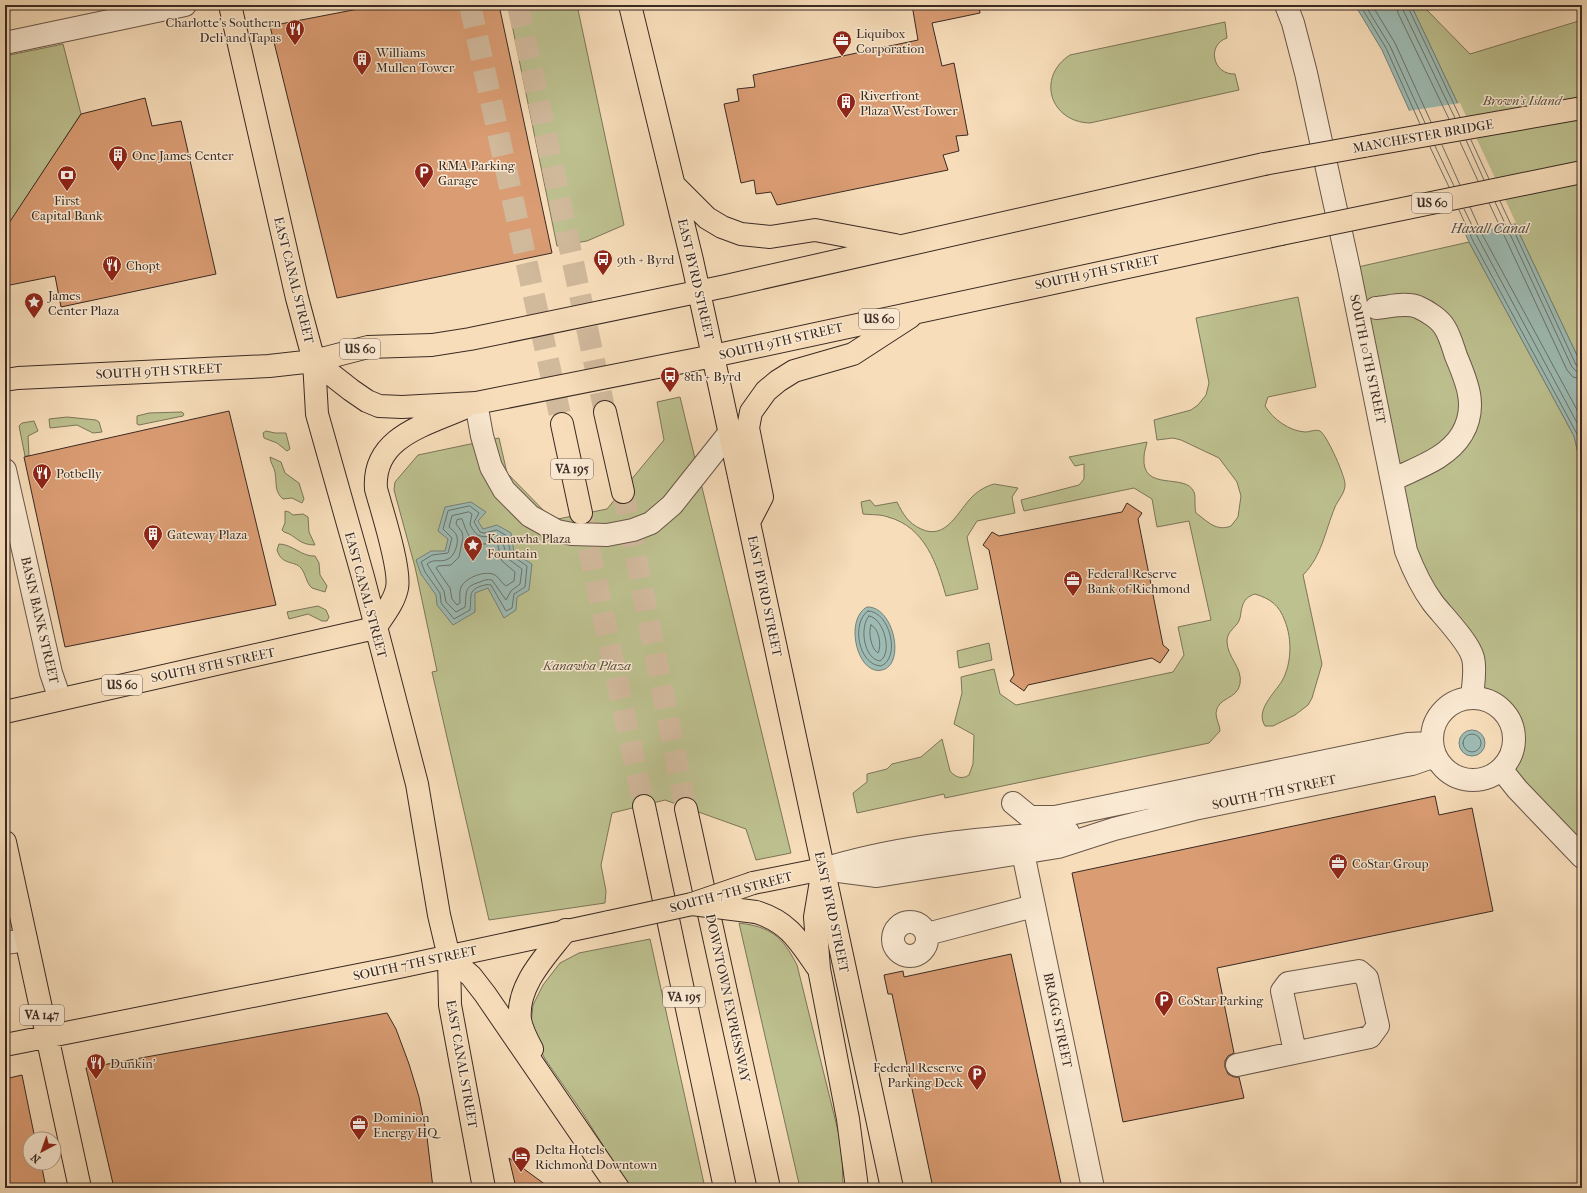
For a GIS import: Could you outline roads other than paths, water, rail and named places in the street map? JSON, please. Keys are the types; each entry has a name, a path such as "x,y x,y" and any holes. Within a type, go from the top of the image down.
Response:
{"main road":[{"name":"EAST CANAL STREET","path":"230,5 297,298 314,361 317,414 417,784 439,915 449,957 450,1005 484,1188"},
{"name":"EAST BYRD STREET","path":"630,5 699,292 892,1188"},
{"name":"MANCHESTER BRIDGE","path":"1264,164 1582,108"},
{"name":"SOUTH 9TH STREET","path":"9,375 269,366 314,361 368,347 432,345 470,339 699,292 904,247 1264,164"},
{"name":"SOUTH 9TH STREET","path":"314,361 361,397 379,406 402,407 476,403 713,356 923,309 1582,172"},
{"path":"674,185 707,218 722,227 741,234 770,237 815,230 904,247"},
{"path":"749,522 762,497 748,428 751,412 766,391 794,371 853,354 923,309"},
{"name":"US 60","path":"375,628 387,611 397,588 397,572 376,489 375,476 379,463 388,448 402,436 476,403"},
{"path":"605,412 623,492"},
{"name":"VA 195","path":"562,424 581,513"},
{"name":"SOUTH 8TH STREET","path":"5,712 375,628"},
{"name":"VA 195","path":"644,806 724,1188"},
{"name":"DOWNTOWN EXPRESSWAY","path":"686,809 769,1188"},
{"name":"VA 147","path":"5,842 8,868 26,940 80,1188"},
{"path":"823,869 815,917 819,969 848,1119 857,1188"},
{"name":"SOUTH 7TH STREET","path":"5,1045 449,957 566,930 692,904 753,883 823,869"},
{"path":"692,904 756,912 770,916 792,932 819,969"},
{"path":"549,1087 523,1029 520,1011 523,996 534,971 566,930"},
{"path":"449,957 471,976 618,1188"}],"street":[{"path":"5,43 116,12 184,5"},
{"name":"SOUTH 10TH STREET","path":"1286,5 1293,23 1306,73 1348,261 1406,551 1415,572 1432,601 1462,638 1473,657 1474,675 1472,698"},
{"path":"1376,308 1400,305 1417,307 1434,317 1444,327 1469,385 1471,400 1469,419 1462,435 1450,448 1439,457 1392,480"},
{"path":"476,403 482,436 491,467 504,490 530,516 557,531 572,534 607,535 633,530 651,524 672,505 730,432"},
{"name":"BASIN BANK STREET","path":"5,470 52,673 60,699"},
{"path":"1472,698 1489,701 1498,706 1511,722 1514,744 1512,754 1501,770 1488,778 1476,781 1463,779 1451,774 1441,766 1433,749 1432,730 1438,717 1447,707 1459,700 1472,698"},
{"path":"1013,803 1030,817 1055,817 1408,744 1433,749"},
{"name":"SOUTH 7TH STREET","path":"823,869 877,876 1058,847 1114,829 1194,809 1412,764 1433,749"},
{"path":"1501,770 1517,789 1582,857"},
{"name":"SOUTH 7TH STREET","path":"823,869 871,855 993,838 1114,829"},
{"name":"BRAGG STREET","path":"1023,853 1093,1188"},
{"path":"927,934 1034,906"},
{"path":"5,943 26,940"},
{"path":"1237,1064 1370,1037 1378,1026 1367,978 1359,970 1288,983 1282,990 1295,1052"}],"water":[{"name":"Haxall Canal","path":"1355,5 1411,5 1582,366 1582,470 1574,436 1469,242 1382,50"},
{"name":"Kanawha Plaza Fountain","path":"471,502 486,512 478,521 483,529 497,525 511,533 514,553 532,564 529,590 517,597 516,610 504,618 488,588 475,593 475,612 453,625 437,605 436,595 421,574 416,560 431,551 445,551 448,539 438,531 445,507"},
{"path":"867,607 876,609 884,616 890,625 894,636 894,658 889,666 882,670 873,670 866,664 860,656 856,645 856,623 860,613"},
{"path":"1472,730 1481,734 1485,743 1481,752 1472,756 1463,752 1459,743 1463,734"}],"tunnel":[{"path":"470,5 562,424"},
{"path":"518,5 605,412"},
{"path":"623,492 686,809"},
{"path":"582,516 644,806"}],"place":[{"name":"Charlotte's Southern Deli and Tapas","path":"295,46"},
{"name":"Liquibox Corporation","path":"842,57"},
{"name":"Williams Mullen Tower","path":"362,76"},
{"name":"Riverfront Plaza West Tower","path":"846,119"},
{"name":"One James Center","path":"118,172"},
{"name":"RMA Parking Garage","path":"424,189"},
{"name":"First Capital Bank","path":"67,192"},
{"name":"9th + Byrd","path":"603,276"},
{"name":"Chopt","path":"112,282"},
{"name":"James Center Plaza","path":"34,319"},
{"name":"8th + Byrd","path":"670,393"},
{"name":"Potbelly","path":"42,490"},
{"name":"Gateway Plaza","path":"153,551"},
{"name":"Kanawha Plaza Fountain","path":"473,562"},
{"name":"Federal Reserve Bank of Richmond","path":"1073,597"},
{"name":"CoStar Group","path":"1338,880"},
{"name":"CoStar Parking","path":"1164,1017"},
{"name":"Dunkin'","path":"96,1080"},
{"name":"Federal Reserve Parking Deck","path":"977,1091"},
{"name":"Dominion Energy HQ","path":"359,1141"},
{"name":"Delta Hotels Richmond Downtown","path":"521,1173"}],"park label":[{"name":"Brown's Island","path":"1522,100"},
{"name":"Kanawha Plaza","path":"587,665"}]}
